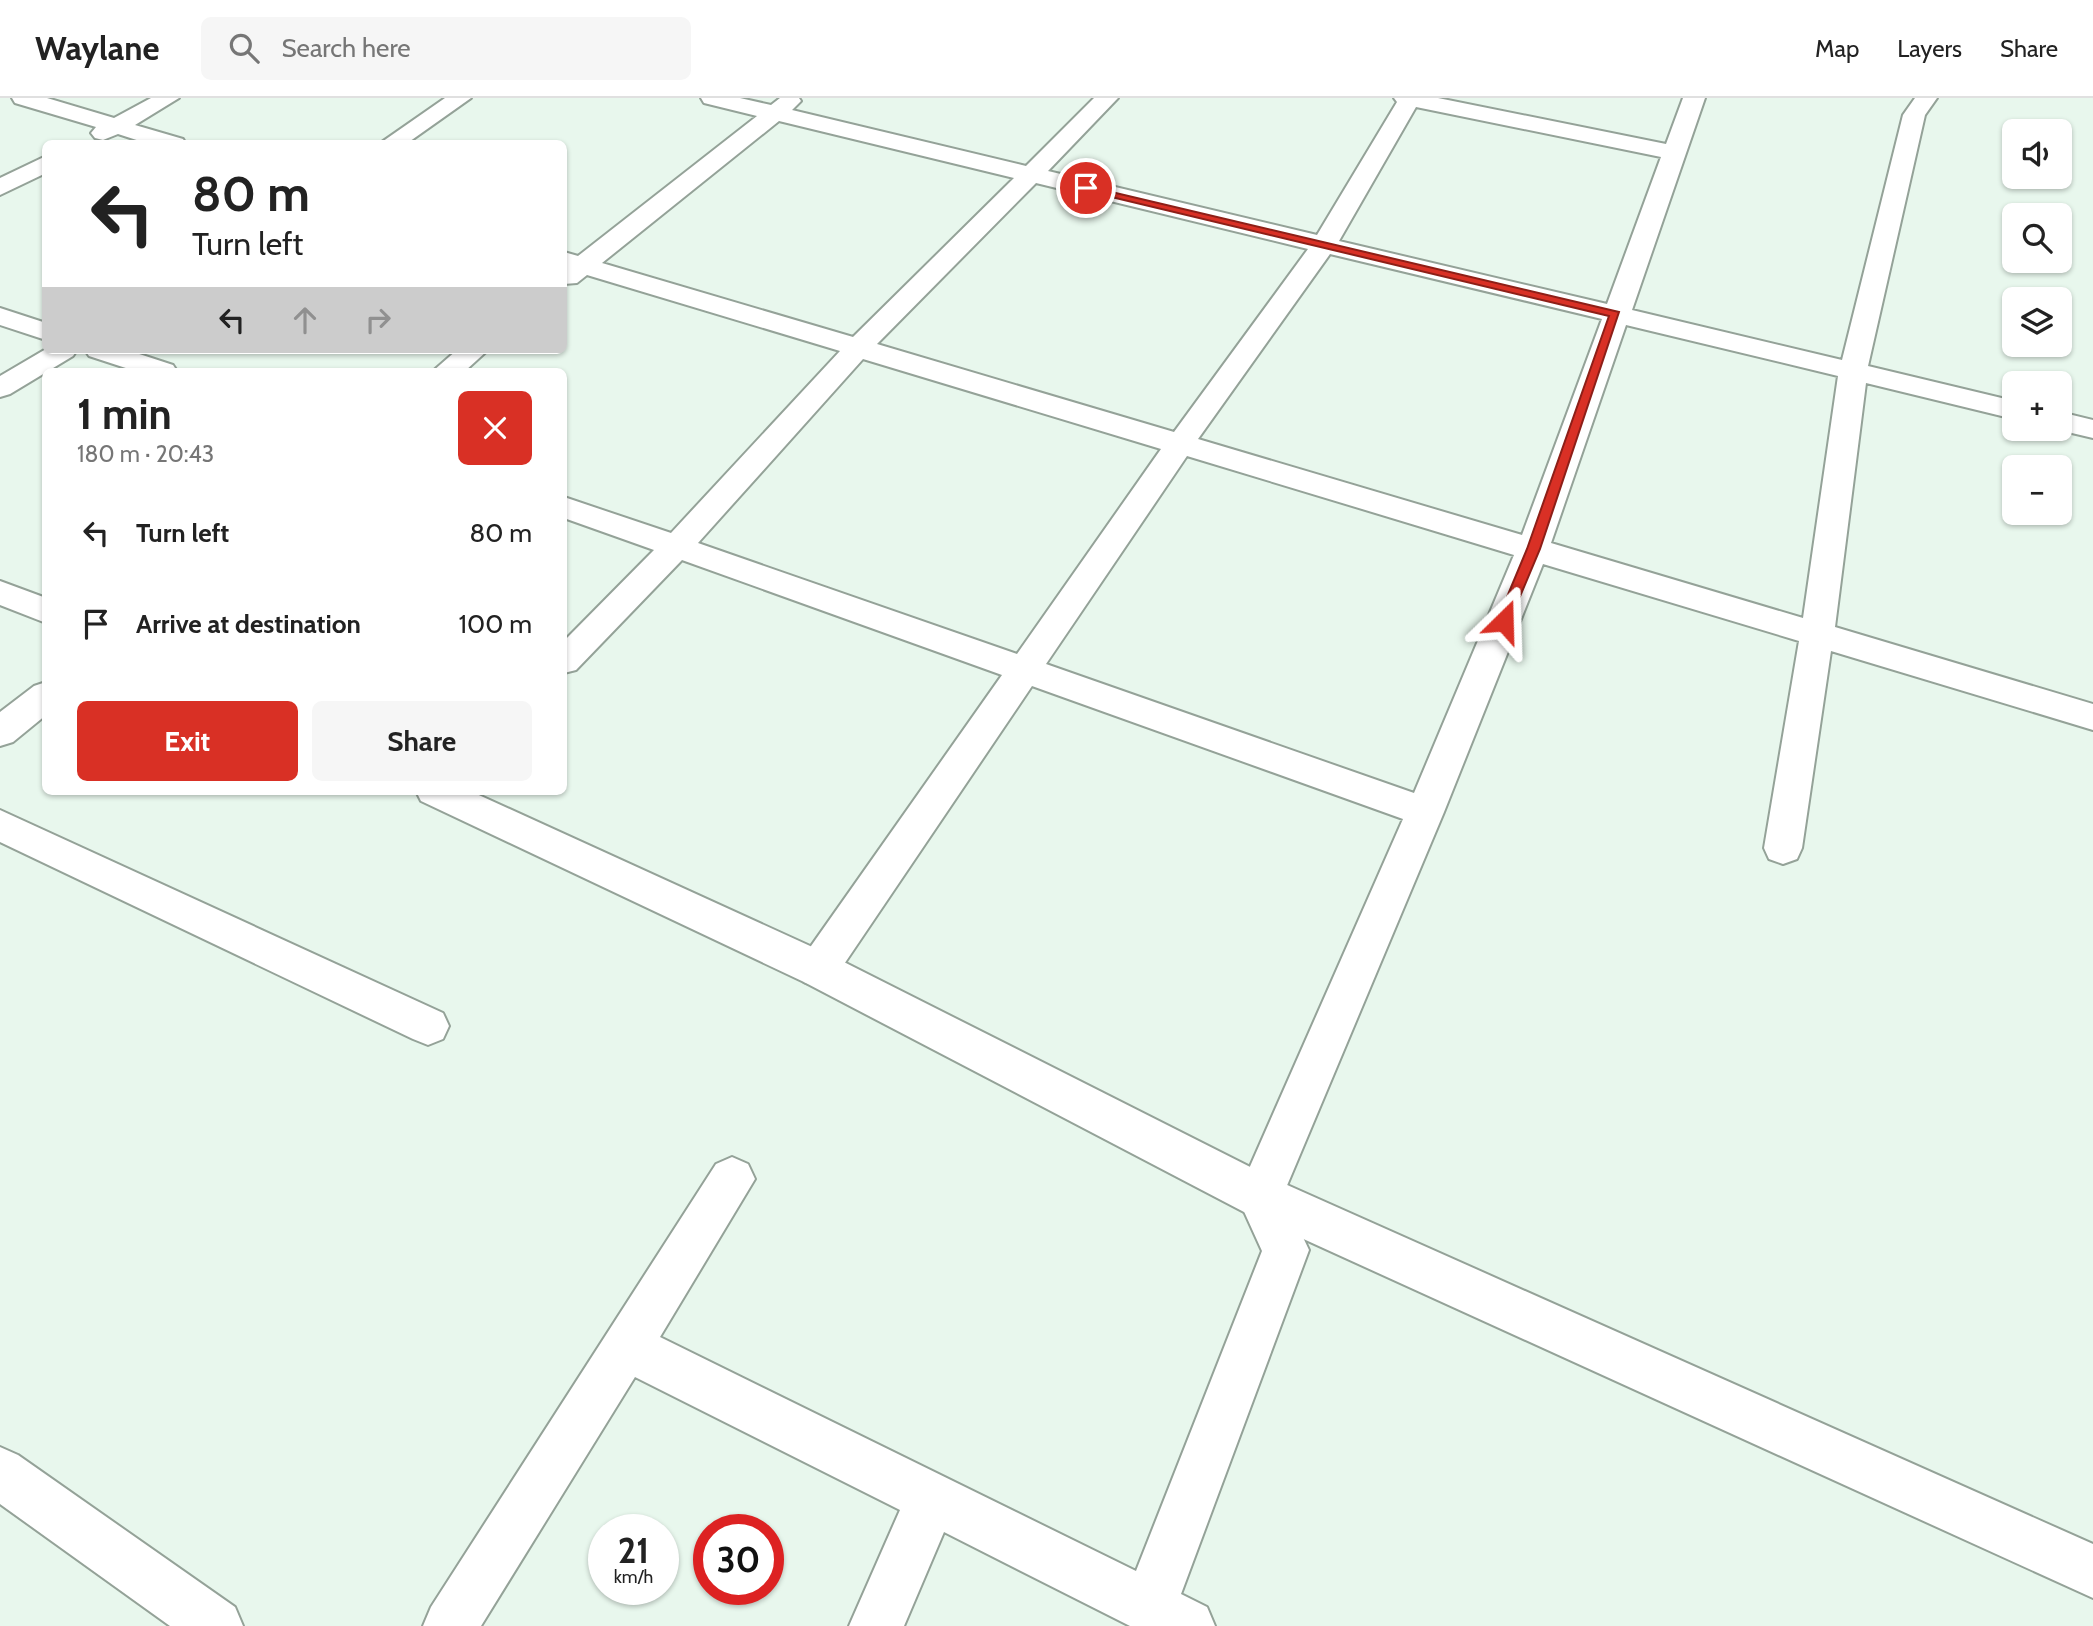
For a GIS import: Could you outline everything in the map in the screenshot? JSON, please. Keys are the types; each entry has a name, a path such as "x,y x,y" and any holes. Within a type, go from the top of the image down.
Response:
{"street":[{"path":"23,98 162,140"},
{"path":"90,140 168,98"},
{"path":"396,140 460,98"},
{"path":"712,98 785,106 1033,175 2002,407"},
{"path":"567,658 676,547 858,348 1107,98"},
{"path":"818,969 1180,444 1324,244 1409,98 1672,152"},
{"path":"626,1346 1168,1616 1286,1250 1260,1196 1425,813 1533,549 1672,152 1694,98"},
{"path":"1783,848 1817,634 1853,372 1914,115 1926,98"},
{"path":"570,268 785,106"},
{"path":"0,188 42,165"},
{"path":"570,268 858,348 2093,717"},
{"path":"0,316 42,331"},
{"path":"0,388 56,354"},
{"path":"111,354 154,368"},
{"path":"451,368 469,354"},
{"path":"2072,424 2093,429"},
{"path":"567,508 1425,813"},
{"path":"0,592 42,609"},
{"path":"0,732 42,698"},
{"path":"444,795 818,969 1260,1196 2093,1571"},
{"path":"0,825 428,1026"},
{"path":"450,1626 732,1180"},
{"path":"0,1473 216,1626"},
{"path":"876,1626 932,1498"}],"route":[{"path":"1086,188 1615,315 1533,549 1504,621"}]}
